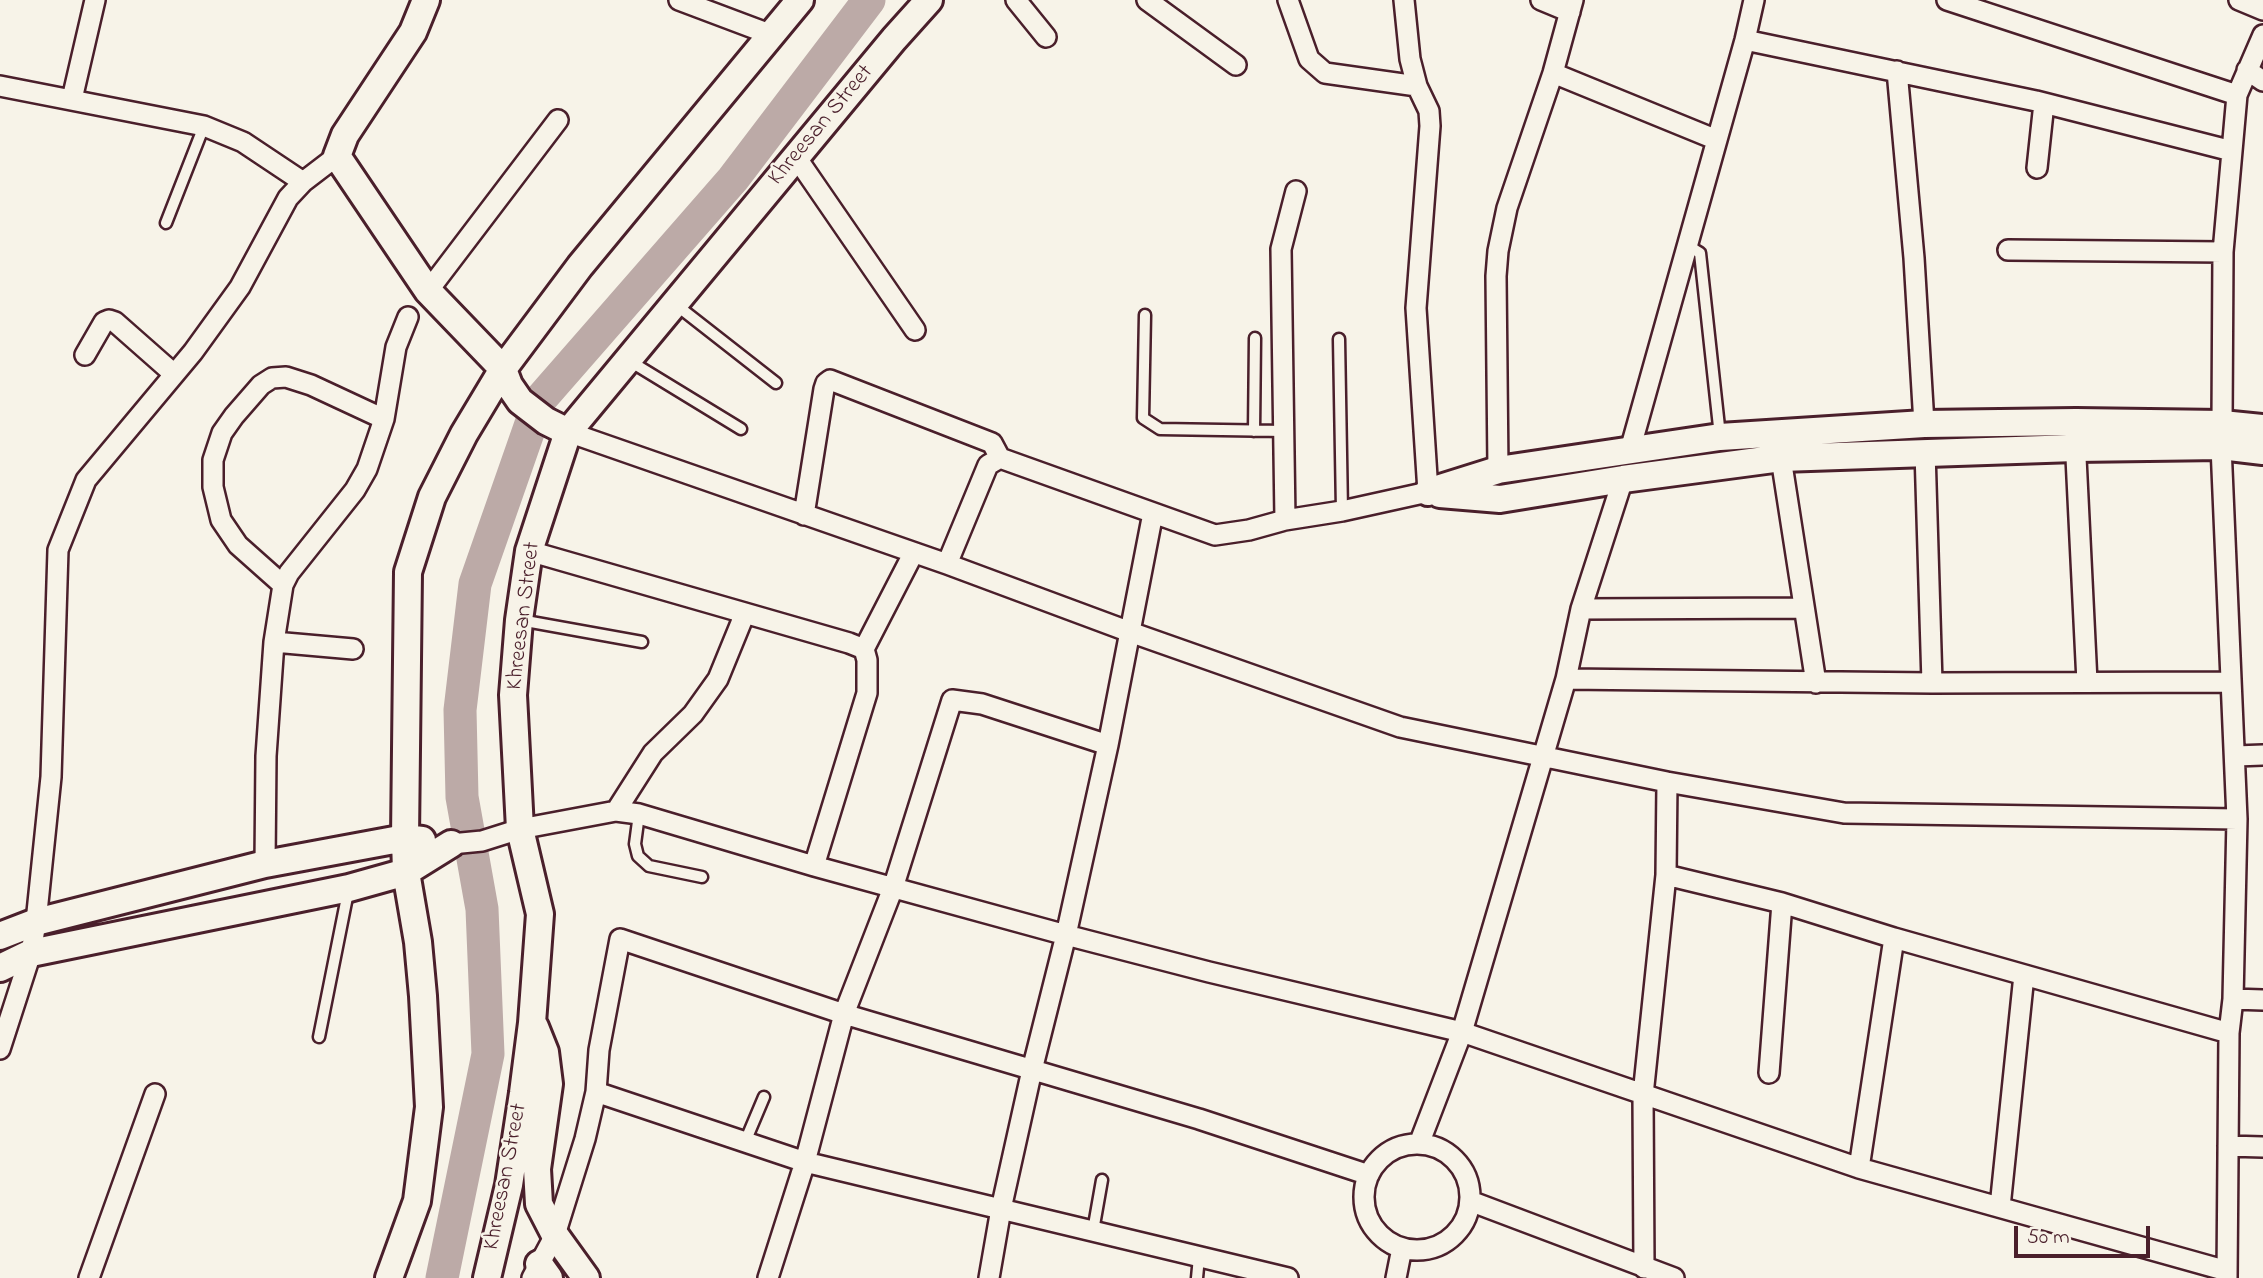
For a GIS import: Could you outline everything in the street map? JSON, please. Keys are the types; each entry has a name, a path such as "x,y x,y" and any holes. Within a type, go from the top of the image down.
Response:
{"street":[{"path":"72,99 95,0"},
{"path":"0,1049 32,953 51,777 58,550 86,480 193,352 240,287 288,198 303,181 337,156 345,135 413,32 426,0"},
{"path":"678,0 772,35"},
{"path":"389,1278 417,1201 429,1107 424,996 406,872 405,838 408,572 432,497 470,423 503,369 580,266 800,0"},
{"name":"Khreesan Street","path":"486,1278 509,1185 532,1023 540,914 520,829 513,695 519,620 530,551 557,426 628,360 929,0"},
{"path":"1016,0 1046,37"},
{"path":"1147,0 1236,65"},
{"path":"1288,0 1309,59 1325,73 1417,86"},
{"path":"1404,0 1410,59 1417,86 1429,111 1430,126 1416,308 1428,492"},
{"path":"1498,470 1498,251 1507,208 1553,73 1572,6 1541,0"},
{"path":"1630,450 1754,0"},
{"path":"1947,0 2237,95"},
{"path":"2239,0 2263,10"},
{"path":"0,936 36,922 265,864 405,838 451,844 482,841 520,829 616,811 639,814 814,866 1066,934 1222,975 1462,1032 1859,1168 2227,1275 2229,1033 2234,999 2236,756 2230,682 2221,435 2223,252 2237,95 2255,75 2263,35"},
{"path":"1745,40 2044,103 2232,150"},
{"path":"1897,71 1914,258 1924,424"},
{"path":"1553,73 1717,140"},
{"path":"0,86 204,126 243,142 303,181"},
{"path":"2037,168 2044,103"},
{"path":"428,291 558,120"},
{"path":"337,156 428,291 503,369 509,386 520,401 557,426 1400,727 1667,782 1844,813 2236,819"},
{"path":"796,157 915,330"},
{"path":"1285,520 1280,249 1296,191"},
{"path":"2008,250 2223,252"},
{"path":"265,864 266,756 274,642 283,585 289,573 355,490 367,469 384,419 396,347 408,317"},
{"path":"85,355 104,322 109,320 115,322 174,374"},
{"path":"283,585 238,545 221,520 213,487 213,460 222,433 261,385 272,378 286,377 311,385 384,419"},
{"path":"804,515 824,389 830,380 992,443 1000,458 1215,535 1428,492 1498,470 1720,436 1924,424 2076,422 2221,435 2263,451"},
{"path":"2076,422 2087,682"},
{"path":"1428,492 1500,499 1781,458 2075,448 2221,435 2263,428"},
{"path":"1925,452 1932,683"},
{"path":"947,564 988,465 1000,458"},
{"path":"1781,458 1802,608 1816,683"},
{"path":"1419,1144 1462,1032 1566,679 1581,609 1623,479"},
{"path":"989,1278 1001,1209 1032,1070 1066,934 1108,745 1153,513"},
{"path":"530,551 864,649"},
{"path":"814,866 867,693 867,660 864,649 913,554"},
{"path":"1581,609 1802,608"},
{"path":"616,811 653,753 693,714 718,679 744,613"},
{"path":"274,642 354,649"},
{"path":"1566,679 1816,683 2230,682"},
{"path":"768,1278 805,1162 844,1014 893,888 952,700 982,704 1108,745"},
{"path":"2236,756 2263,755"},
{"path":"1644,1268 1643,1095 1666,875 1667,782"},
{"path":"0,968 32,953 349,888 406,872 451,844"},
{"path":"1666,875 1782,903 1894,938 2229,1033"},
{"path":"1769,1073 1782,903"},
{"path":"1859,1168 1894,938"},
{"path":"540,1273 555,1235 585,1139 596,1092 599,1050 620,939 844,1014 1199,1119 1368,1175"},
{"path":"2000,1207 2024,975"},
{"path":"2234,999 2263,1000"},
{"path":"532,1023 545,1052 549,1084 536,1186 539,1204 555,1235 586,1278"},
{"path":"596,1092 805,1162 1288,1278"},
{"path":"92,1277 155,1094"},
{"path":"1419,1144 1436,1147 1462,1168 1469,1184 1470,1201 1459,1230 1447,1241 1417,1250 1402,1248 1387,1241 1375,1229 1367,1215 1364,1199 1368,1175 1373,1166 1386,1154 1402,1146 1419,1144"},
{"path":"2228,1146 2263,1147"},
{"path":"1470,1201 1674,1278"},
{"path":"1396,1278 1402,1248"}],"lane":[{"path":"166,223 204,126"},
{"path":"1687,246 1700,253 1720,436"},
{"path":"675,304 776,383"},
{"path":"1145,315 1143,418 1160,429 1284,432"},
{"path":"1254,431 1255,338"},
{"path":"1339,339 1342,511"},
{"path":"628,360 741,429"},
{"path":"519,620 642,642"},
{"path":"639,814 635,844 638,856 649,866 702,877"},
{"path":"320,1037 349,888"},
{"path":"745,1142 764,1097"},
{"path":"1093,1231 1101,1180"},
{"path":"1197,1278 1199,1256"}],"waterway":[{"path":"442,1278 488,1054 482,909 462,797 460,710 475,584 539,401 733,179 869,0"}]}
